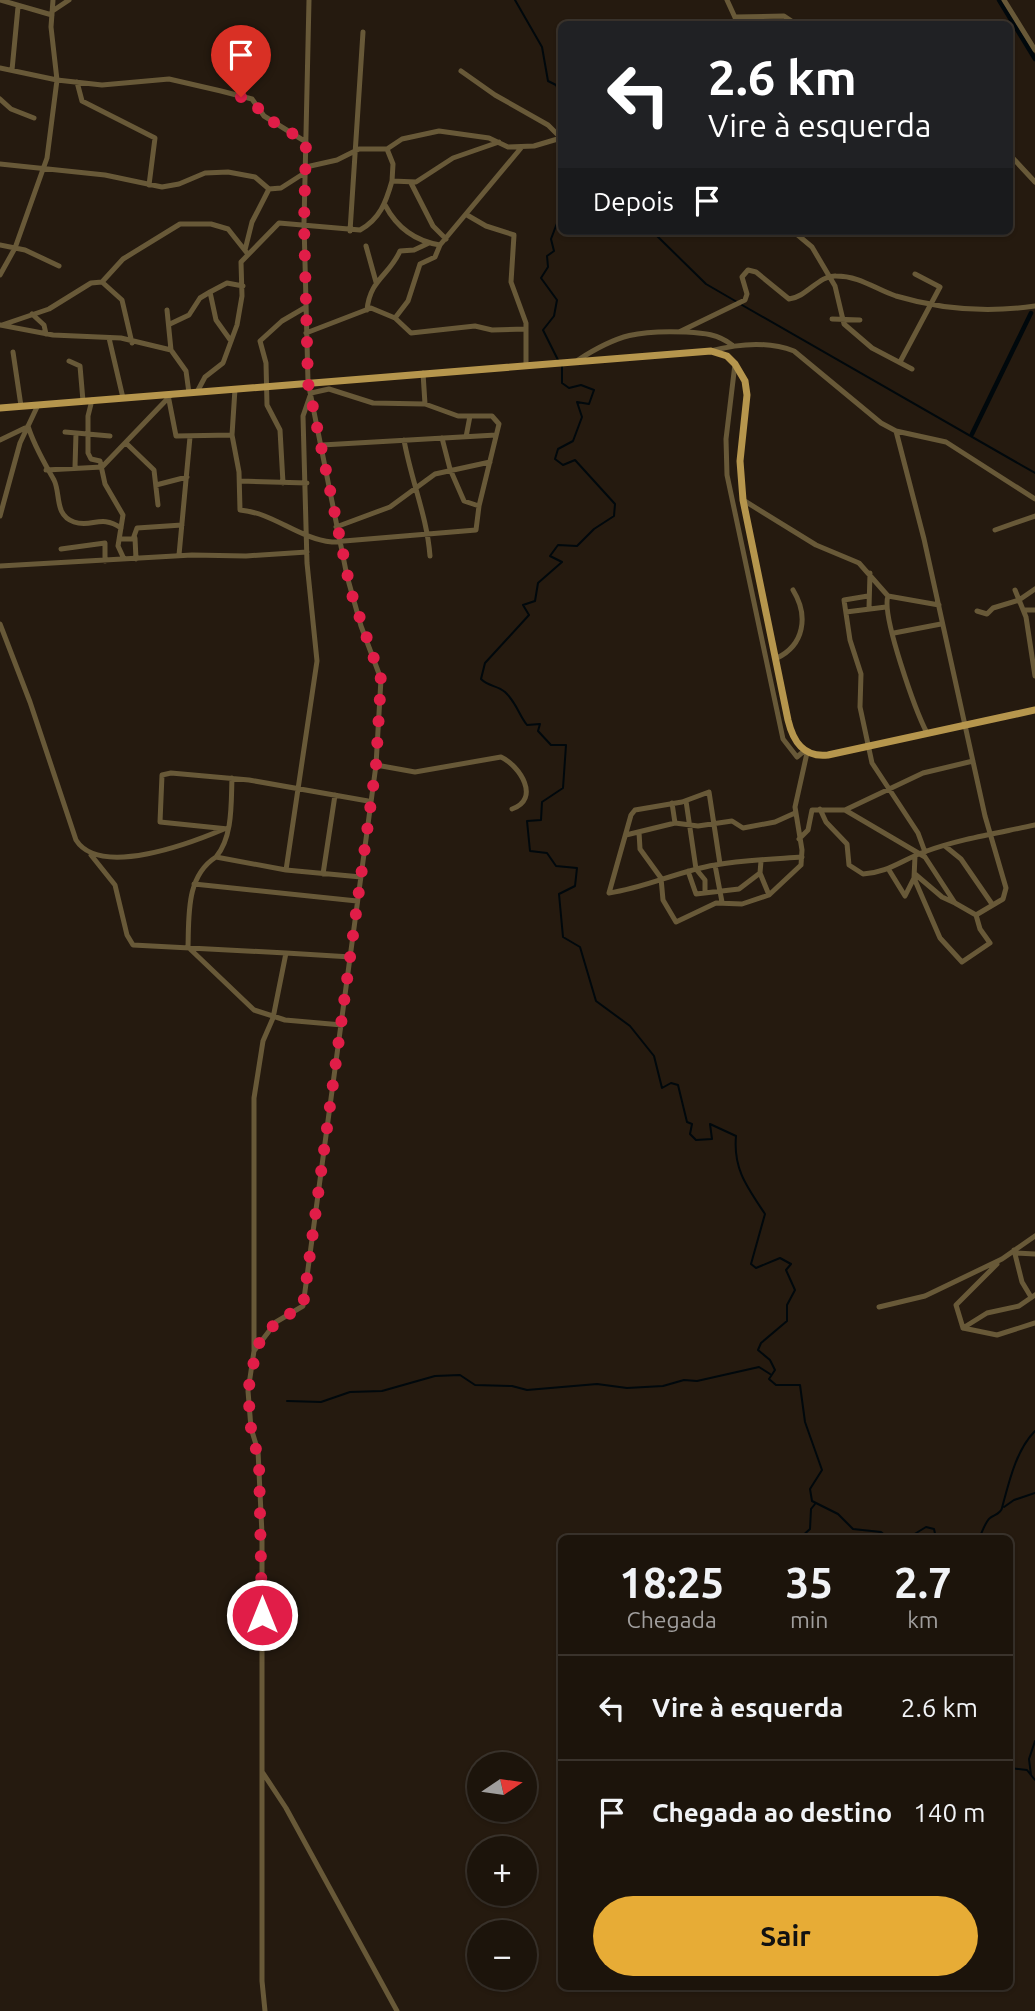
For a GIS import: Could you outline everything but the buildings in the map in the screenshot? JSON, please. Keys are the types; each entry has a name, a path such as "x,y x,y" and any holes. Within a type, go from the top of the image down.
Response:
{"main road":[{"path":"0,408 171,397 193,392 711,351 727,356 736,364 741,371 747,395 740,461 743,500 790,729 805,752 821,756 1035,710"}],"street":[{"path":"0,275 15,248 43,168 54,118 57,80 53,0"},
{"path":"0,1 53,13 69,0"},
{"path":"254,1351 276,1322 303,1306 351,957 369,801 376,765 381,679 358,616 339,540 308,383 304,223 309,0"},
{"path":"727,0 737,21"},
{"path":"1005,0 1035,50"},
{"path":"12,70 18,7"},
{"path":"736,17 784,16 792,21"},
{"path":"350,231 354,204 353,151 363,32"},
{"path":"0,68 57,80 116,85 169,79 221,91 252,100 264,116 306,142"},
{"path":"461,71 495,95 548,125 558,135"},
{"path":"77,82 80,99 155,138 149,185"},
{"path":"0,99 11,109 34,118"},
{"path":"0,164 105,175 149,185 173,186 205,173 219,172 255,177 269,189 281,188 306,170 337,160 353,151 387,149 407,137 439,131 482,136 507,147 521,148 558,139"},
{"path":"392,181 411,183 421,180 453,158 499,142"},
{"path":"395,318 408,301 420,264 435,257 440,245 521,148"},
{"path":"246,252 279,223 304,223 350,231 364,228 385,205 392,181 393,164 387,149"},
{"path":"1013,162 1035,182"},
{"path":"411,183 433,226 446,239"},
{"path":"193,392 205,377 223,363 241,310 243,286 240,265 246,252 252,222 269,189"},
{"path":"385,205 394,220 411,235 440,245"},
{"path":"467,215 485,226 514,235 512,289 525,315 526,365"},
{"path":"1,325 58,305 92,284 102,282 123,259 180,224 223,226 234,235 246,252"},
{"path":"798,235 811,247 837,291 842,319 868,345 912,369"},
{"path":"368,310 370,293 400,251 421,248 429,243"},
{"path":"0,246 15,248 59,266"},
{"path":"366,246 376,282"},
{"path":"679,332 745,300 747,294 741,277 746,271 756,272 789,299 811,289 829,276 866,281 884,291 930,305 985,310 1035,306"},
{"path":"900,362 940,287 915,274"},
{"path":"102,282 122,300 132,343"},
{"path":"170,324 189,314 200,298 210,292 228,283 243,286"},
{"path":"210,292 216,320 231,341"},
{"path":"283,483 280,430 267,405 260,341 282,321 306,307"},
{"path":"306,333 373,308 395,318 411,333 475,326 492,330 526,329"},
{"path":"167,310 171,350 186,371 193,392"},
{"path":"32,314 44,325 46,334"},
{"path":"832,319 860,320"},
{"path":"1,325 46,334 121,338 132,343 171,350"},
{"path":"575,360 618,338 647,330 720,336 733,346"},
{"path":"109,338 123,398"},
{"path":"711,351 733,346 766,345 794,351 881,423 896,431 946,442 1035,499"},
{"path":"13,352 21,406"},
{"path":"69,361 80,366 83,401"},
{"path":"736,364 726,439 727,475 783,738 797,757 805,752"},
{"path":"423,373 425,404"},
{"path":"235,389 232,435 240,481 240,510 260,512 296,534 339,540 474,532 478,528 479,506 499,424 496,417 458,416 425,404 373,403 329,389 311,393"},
{"path":"286,870 317,661 307,552 309,537 303,416 311,393"},
{"path":"171,397 176,436 232,435"},
{"path":"46,470 103,467 171,397"},
{"path":"92,400 88,435 89,457 100,460 106,484 123,515 118,546 124,559"},
{"path":"0,516 2,501 27,427 38,405"},
{"path":"466,437 470,416"},
{"path":"0,440 27,427"},
{"path":"27,427 46,470 55,482 57,502 68,520 80,523 107,520 121,528"},
{"path":"896,431 1006,894 976,915"},
{"path":"65,432 110,436"},
{"path":"75,467 76,433"},
{"path":"322,445 496,435"},
{"path":"179,555 190,437"},
{"path":"442,438 450,469 466,504 479,506"},
{"path":"404,440 414,488 422,505 430,556"},
{"path":"127,444 152,466 158,505"},
{"path":"336,527 390,507 428,478 450,469 490,462"},
{"path":"156,485 187,477"},
{"path":"240,481 307,483"},
{"path":"743,500 787,529 859,564 870,573 888,596 939,606"},
{"path":"995,530 1035,516"},
{"path":"136,559 137,528 182,524"},
{"path":"120,539 135,538"},
{"path":"61,549 105,543 105,561"},
{"path":"0,566 179,555 307,552"},
{"path":"869,608 870,573"},
{"path":"977,611 984,615 993,608 1019,600 1035,589"},
{"path":"777,658 791,651 800,635 802,613 793,590"},
{"path":"1015,590 1024,610 1035,676"},
{"path":"868,596 844,600 850,640 861,674 859,697 868,746 875,770 918,833 920,854 905,895 889,870"},
{"path":"888,596 886,607 905,678 927,733"},
{"path":"846,612 886,607"},
{"path":"1024,610 1035,610"},
{"path":"0,624 30,702 76,840 115,885 129,942 133,945 351,957"},
{"path":"894,634 941,624"},
{"path":"639,832 640,849 661,878 663,900 676,922 722,902 742,904 769,895 798,869 802,857 796,813 805,752"},
{"path":"376,765 415,772 501,757 513,763 522,774 526,787 526,796 521,806 512,809"},
{"path":"799,839 808,830 810,812 820,809 845,810 929,771 973,761"},
{"path":"226,829 160,822 162,775 168,772 232,778 369,801"},
{"path":"188,947 194,884 204,864 216,857 225,843 232,778"},
{"path":"722,902 718,864 709,792 686,801 632,811 610,893 631,890 661,878 718,864 802,857"},
{"path":"323,874 335,795"},
{"path":"686,801 696,869 705,880 705,893"},
{"path":"672,803 675,823"},
{"path":"820,809 827,822 847,844 849,865 859,874 889,870 920,854 945,846 1035,825"},
{"path":"845,810 920,854 939,875 955,903"},
{"path":"626,835 675,823 690,825 732,821 743,828 775,822 796,813"},
{"path":"89,853 113,858 141,855 226,829"},
{"path":"945,846 961,859 992,904"},
{"path":"216,857 286,870 361,877"},
{"path":"761,861 760,873 769,895"},
{"path":"688,871 694,892 705,893 744,886 752,876 760,873"},
{"path":"914,876 942,897 976,915 980,929 990,943 962,962 940,938 914,876"},
{"path":"194,884 357,901"},
{"path":"188,947 244,1003 273,1018 342,1025"},
{"path":"265,2011 262,1534 258,1451 251,1428 248,1391 254,1351 254,1098 263,1041 273,1018 286,953"},
{"path":"878,1307 925,1296 1002,1259 1035,1236"},
{"path":"1014,1252 1035,1254"},
{"path":"963,1328 987,1313 1019,1306 1033,1296 1022,1282 1014,1252"},
{"path":"963,1328 956,1305 1002,1259"},
{"path":"963,1328 997,1335 1035,1322"},
{"path":"262,1773 286,1808 397,2011"}],"waterway":[{"path":"515,0 542,47 548,81 556,85 558,90"},
{"path":"999,0 1012,21"},
{"path":"1013,23 1035,59"},
{"path":"558,221 551,239 554,251 547,256 548,267 541,278 557,300 554,316 543,330 559,362"},
{"path":"656,235 706,284 737,302"},
{"path":"742,305 1035,473"},
{"path":"972,434 1031,313"},
{"path":"562,367 562,383 569,388 581,385 594,390 589,404 577,402 582,417 573,441 558,449 555,459 563,465 575,460 615,504 614,516 594,529 577,546 558,545 550,556 562,562 538,583 535,601 523,605 529,615 485,663 481,679 505,692 527,725 540,724 538,731 551,745 566,745 563,788 542,802 541,820 527,821 530,851 547,853 556,866 577,868 575,886 559,894 563,937 580,947 596,1001 630,1026 654,1056 662,1088 671,1083 678,1085 687,1122 692,1124 690,1134 696,1140 712,1139 710,1124 736,1136 739,1168 765,1214 751,1264 756,1268 780,1258 791,1264 786,1270 795,1290 787,1305 787,1321 761,1343 758,1350 770,1360 775,1370 769,1379 776,1385 800,1385 805,1422 822,1470 810,1489 812,1501 838,1514 853,1529 881,1532 884,1535"},
{"path":"287,1401 321,1402 350,1392 382,1391 435,1376 460,1375 475,1385 512,1386 527,1390 597,1384 627,1388 663,1386 759,1367 770,1374"},
{"path":"980,1535 988,1520 1001,1510 1018,1457 1035,1431"},
{"path":"1004,1507 1014,1500 1035,1493"},
{"path":"803,1535 810,1529 811,1509 815,1504"},
{"path":"913,1535 926,1527 934,1529 935,1535"},
{"path":"1031,1775 1029,1759 1035,1741"},
{"path":"1013,1768 1027,1770 1035,1780"}],"route":[{"path":"241,97 252,100 264,116 306,142 304,223 308,383 319,426 336,527 351,592 382,687 376,765 302,1297 303,1306 276,1322 275,1327 257,1346 248,1391 251,1428 256,1440 259,1462 262,1615"}]}
